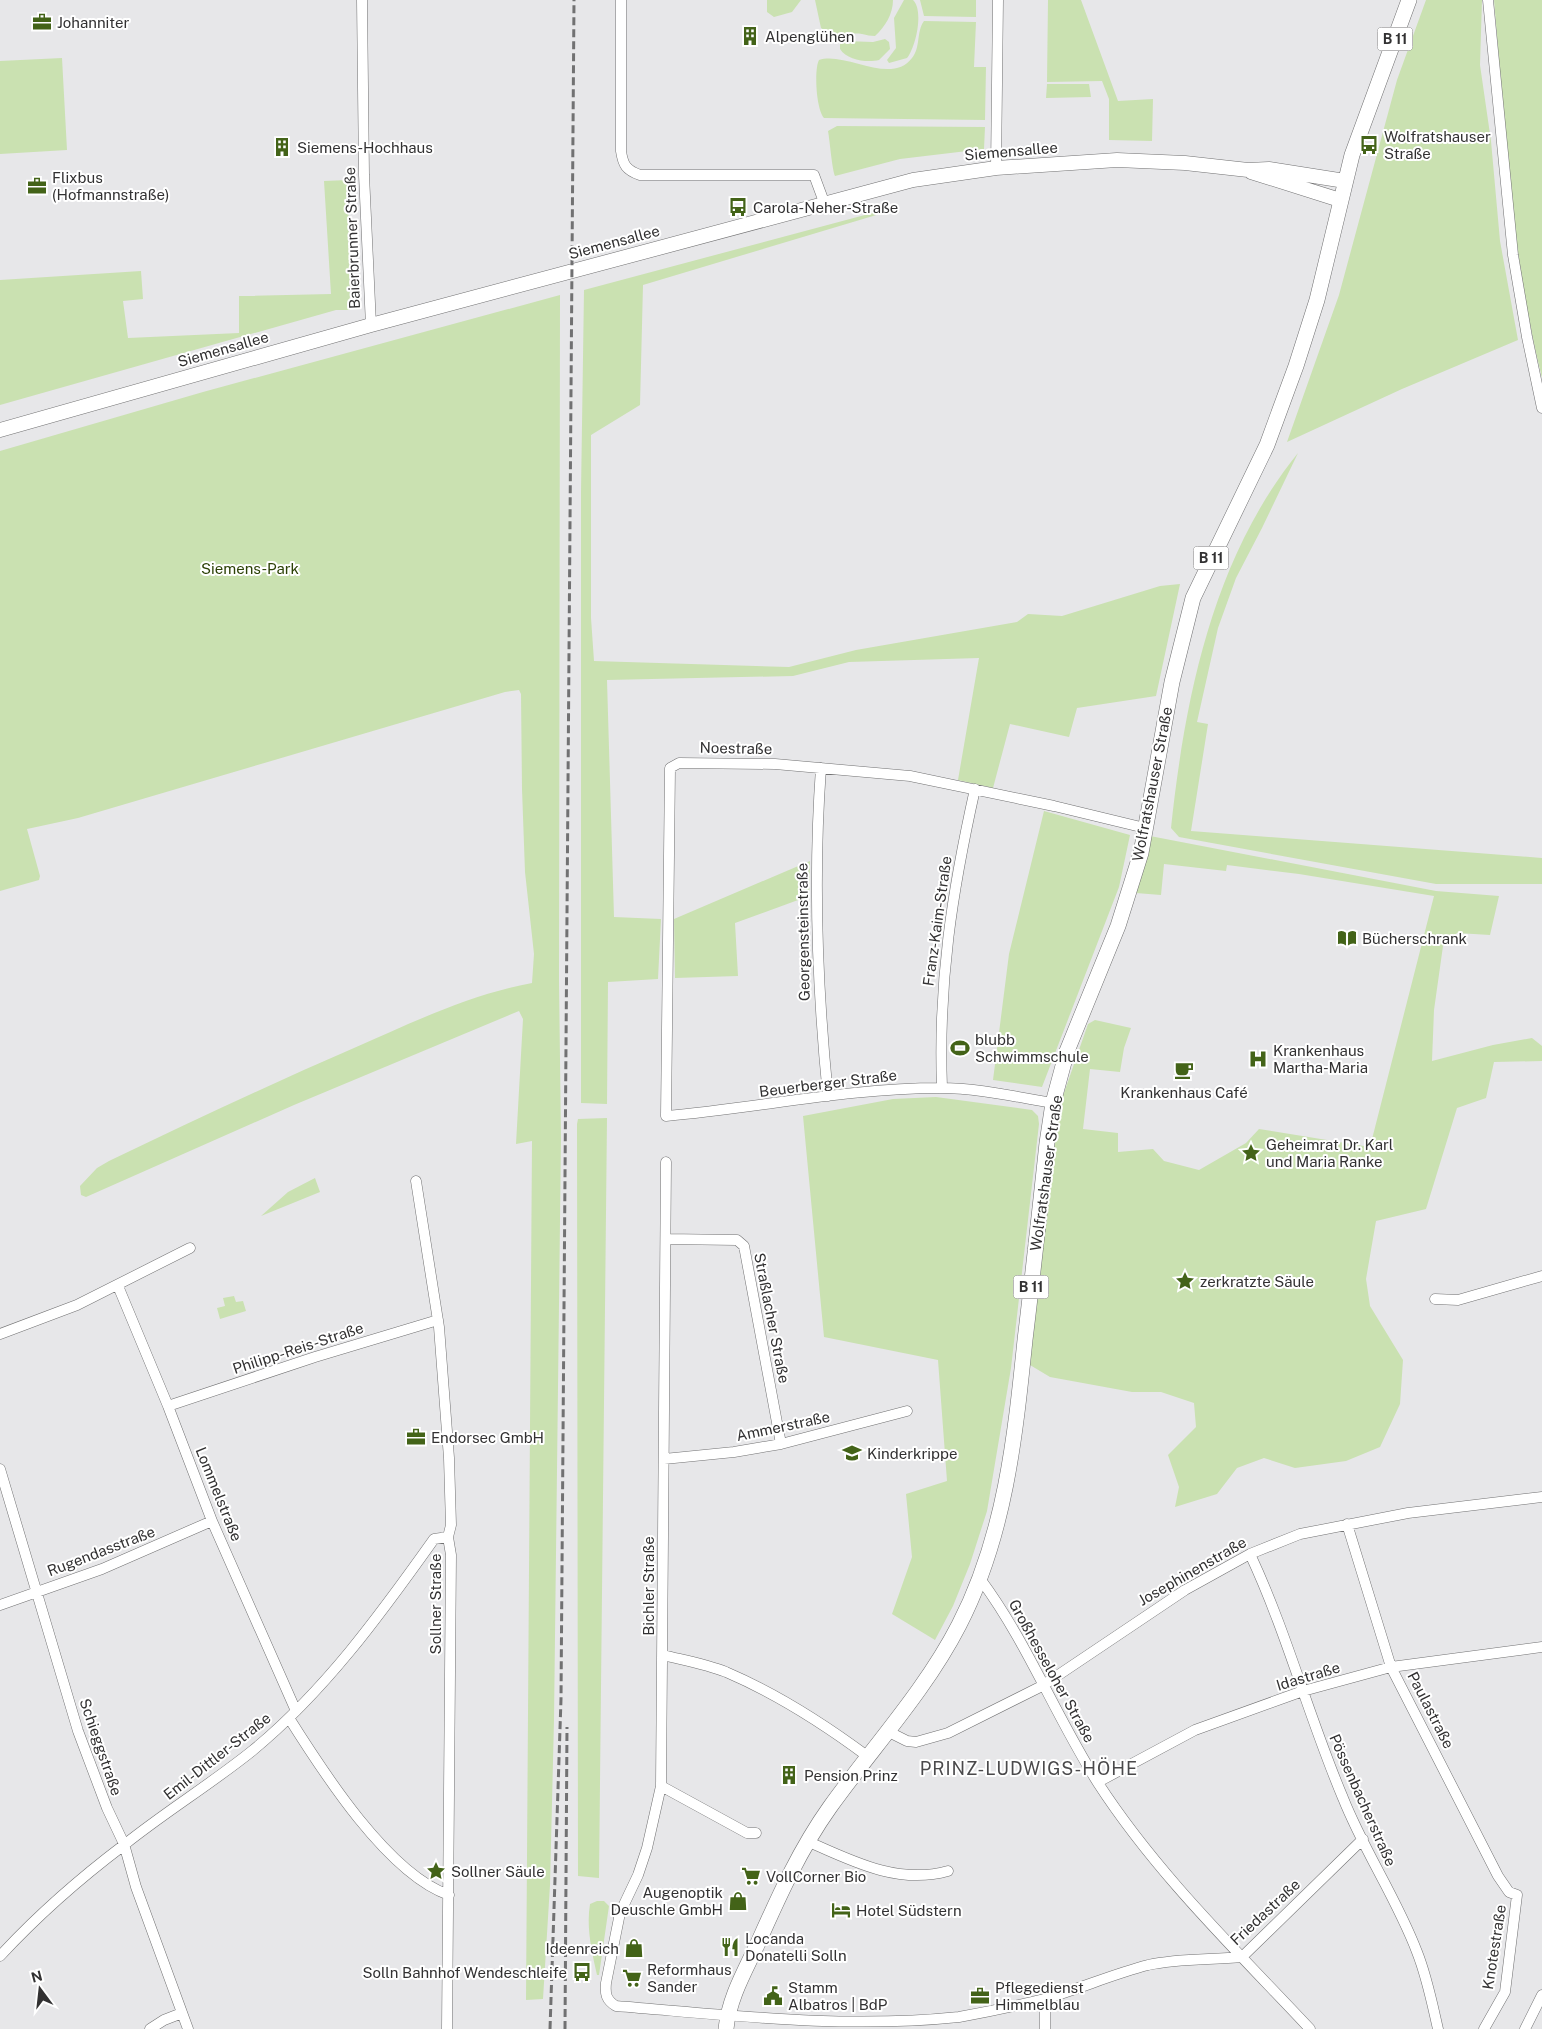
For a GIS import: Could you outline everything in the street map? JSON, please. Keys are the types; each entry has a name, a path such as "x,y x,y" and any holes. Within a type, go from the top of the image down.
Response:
{"main road":[{"name":"Wolfratshauser Straße","path":"726,2023 732,1999 807,1841 867,1756 932,1670 958,1627 981,1580 999,1518 1018,1404 1047,1143 1053,1103 1067,1050 1118,925 1141,853 1172,682 1192,598 1267,446 1317,300 1344,181 1352,155 1409,0"},
{"name":"Siemensallee","path":"0,430 371,325 824,202 913,180 996,168 1117,160 1185,163 1248,170 1269,169 1344,181"},
{"name":"Siemensallee","path":"1248,170 1267,178 1340,200"}],"street":[{"name":"Baierbrunner Straße","path":"362,0 364,175 371,325"},
{"path":"621,0 621,151 622,162 629,171 640,175 814,175 824,202"},
{"path":"996,168 998,0"},
{"path":"1488,0 1513,255 1527,337 1542,408"},
{"name":"Noestraße","path":"666,1116 670,768 678,763 775,764 910,776 1145,828"},
{"name":"Georgensteinstraße","path":"821,768 817,824 816,914 818,986 828,1096"},
{"name":"Franz-Kaim-Straße","path":"942,1088 942,1002 947,933 975,789"},
{"name":"Beuerberger Straße","path":"666,1116 720,1112 881,1090 942,1088 976,1091 1053,1103"},
{"name":"Bichler Straße","path":"608,2001 606,1983 620,1914 638,1874 647,1848 661,1786 666,1162"},
{"name":"Sollner Straße","path":"416,1182 438,1320 449,1458 452,1525 448,1537 451,1556 447,2029"},
{"name":"Straßlacher Straße","path":"666,1239 737,1240 744,1246 781,1444"},
{"path":"0,1334 39,1321 118,1286 190,1248"},
{"path":"1435,1299 1458,1300 1542,1276"},
{"name":"Lommelstraße","path":"118,1286 292,1715 309,1749 374,1837 432,1890 449,1895"},
{"name":"Philipp-Reis-Straße","path":"168,1406 315,1357 438,1320"},
{"name":"Ammerstraße","path":"664,1459 734,1452 781,1444 907,1411"},
{"name":"Schieggstraße","path":"0,1469 78,1731 107,1808 124,1844 136,1887 188,2029"},
{"name":"Josephinenstraße","path":"887,1731 908,1741 928,1740 948,1733 1042,1686 1152,1610 1250,1554 1300,1534 1408,1513 1542,1497"},
{"name":"Rugendasstraße","path":"0,1605 102,1569 212,1521"},
{"name":"Paulastraße","path":"1347,1524 1391,1667 1498,1876 1509,1892 1517,1895"},
{"name":"Emil-Dittler-Straße","path":"0,1956 33,1921 124,1844 252,1751 292,1715 354,1648 434,1540 448,1537"},
{"name":"Pössenbacherstraße","path":"1250,1554 1279,1619 1303,1691 1344,1801 1417,1950 1426,1978 1438,2029"},
{"name":"Großhesseloher Straße","path":"981,1580 1002,1610 1042,1686 1098,1782 1143,1846 1185,1897 1310,2029"},
{"name":"Idastraße","path":"1098,1782 1195,1730 1303,1691 1391,1667 1461,1656 1542,1648"},
{"path":"663,1655 724,1671 745,1681 810,1717 867,1756"},
{"path":"661,1786 747,1833 756,1833"},
{"name":"Friedastraße","path":"608,2001 616,2006 726,2023 756,2020 837,2025 886,2023 957,2017 1045,1999 1150,1965 1187,1960 1242,1957 1363,1839"},
{"path":"807,1841 846,1859 892,1873 931,1875 948,1871"},
{"name":"Knotestraße","path":"1484,2029 1506,1992 1517,1895"},
{"path":"1525,2029 1542,1995"},
{"path":"1045,1999 1045,2029"},
{"path":"150,2029 164,2020 182,2013"}],"green space":[{"path":"767,0 801,0 792,12 774,17 767,12"},
{"path":"815,0 893,0 888,20 875,36 836,34 821,28"},
{"path":"904,0 913,0 916,5 918,29 907,58 889,63 887,60 896,48 894,18"},
{"path":"920,0 976,0 976,17 924,16"},
{"path":"1048,0 1081,0 1118,101 1153,99 1152,141 1109,140 1109,99 1102,81 1047,82"},
{"path":"1426,0 1482,0 1480,65 1491,141 1500,241 1518,340 1402,389 1287,442 1339,295 1397,80"},
{"path":"1494,0 1542,0 1542,378 1523,284 1510,190"},
{"path":"924,21 976,22 974,67 986,67 985,120 824,118 819,106 817,89 817,65 819,60 830,58 880,69 892,69 903,66 915,54"},
{"path":"885,39 889,42 890,49 879,60 858,60 847,56 840,49 840,44 844,41 873,42"},
{"path":"62,58 67,150 0,154 0,61"},
{"path":"1047,84 1089,84 1091,97 1046,98"},
{"path":"837,126 985,127 984,149 900,159 835,176 828,131"},
{"path":"348,180 350,310 336,310 0,405 0,280 141,271 143,299 123,301 128,338 239,333 239,296 331,294 324,181"},
{"path":"891,208 883,213 643,285 640,405 591,435 591,618 594,661 789,667 856,650 1017,622 1028,614 1062,616 1160,586 1180,584 1156,696 1077,708 1069,737 1010,724 993,788 958,780 979,658 849,662 793,676 607,680 614,917 661,919 658,979 608,982 607,1104 581,1103 581,492 584,290"},
{"name":"Siemens-Park","path":"560,295 559,981 561,1138 554,1720 550,1885 543,1999 526,2000 532,1141 516,1144 523,1019 519,1011 294,1105 86,1197 81,1195 80,1186 97,1168 109,1161 292,1075 442,1010 486,994 532,983 534,954 525,872 521,694 519,690 505,692 78,818 27,829 40,876 39,880 0,891 0,451 203,392"},
{"path":"1298,453 1236,578 1218,628 1197,722 1208,724 1191,831 1542,858 1542,884 1436,884 1179,837 1171,828 1185,729 1195,679 1224,583 1244,537 1269,494"},
{"path":"1044,811 1130,835 1119,887 1042,1087 993,1080 1009,954"},
{"path":"1150,836 1436,891 1499,896 1490,935 1457,933 1443,946 1434,1010 1432,1061 1493,1045 1532,1038 1542,1046 1542,1061 1494,1062 1486,1098 1457,1108 1426,1209 1376,1221 1366,1279 1370,1306 1403,1360 1400,1404 1380,1447 1346,1461 1295,1468 1264,1458 1237,1468 1217,1494 1175,1507 1179,1487 1168,1455 1196,1427 1194,1403 1161,1392 1132,1392 1050,1377 1030,1365 1058,1110 1088,1024 1095,1020 1131,1028 1124,1048 1120,1072 1090,1069 1083,1129 1118,1133 1118,1152 1153,1149 1164,1161 1199,1170 1246,1143 1259,1129 1370,1147 1434,896 1299,874 1227,865 1226,871 1164,864 1161,895 1136,893"},
{"path":"810,861 809,896 735,923 738,976 675,978 674,919"},
{"path":"936,1097 1032,1110 1038,1116 1039,1124 1011,1368 987,1511 970,1564 953,1606 935,1640 892,1614 912,1557 906,1494 947,1481 938,1360 824,1337 803,1116 893,1099"},
{"path":"607,1118 599,1878 578,1876 577,1124 578,1119"},
{"path":"315,1178 320,1192 261,1216 288,1192"},
{"path":"234,1296 236,1302 243,1301 246,1311 220,1319 217,1308 225,1306 223,1298"},
{"path":"604,1901 609,1906 599,1975 597,1975 593,1958 589,1922 590,1904"}],"railway":[{"path":"550,2029 561,1699 574,0"},
{"path":"565,2029 567,1727"}],"place":[{"name":"Johanniter","path":"42,22"},
{"name":"Alpenglühen","path":"750,36"},
{"name":"Wolfratshauser Straße","path":"1369,145"},
{"name":"Siemens-Hochhaus","path":"282,147"},
{"name":"Flixbus (Hofmannstraße)","path":"37,186"},
{"name":"Carola-Neher-Straße","path":"738,207"},
{"name":"Bücherschrank","path":"1347,938"},
{"name":"blubb Schwimmschule","path":"960,1048"},
{"name":"Krankenhaus Martha-Maria","path":"1258,1059"},
{"name":"Krankenhaus Café","path":"1184,1070"},
{"name":"Geheimrat Dr. Karl und Maria Ranke","path":"1251,1153"},
{"name":"zerkratzte Säule","path":"1185,1281"},
{"name":"Endorsec GmbH","path":"416,1437"},
{"name":"Kinderkrippe","path":"852,1453"},
{"name":"Pension Prinz","path":"789,1775"},
{"name":"Sollner Säule","path":"436,1871"},
{"name":"VollCorner Bio","path":"751,1876"},
{"name":"Augenoptik Deuschle GmbH","path":"738,1901"},
{"name":"Hotel Südstern","path":"841,1910"},
{"name":"Locanda Donatelli Solln","path":"730,1947"},
{"name":"Ideenreich","path":"634,1948"},
{"name":"Solln Bahnhof Wendeschleife","path":"582,1972"},
{"name":"Reformhaus Sander","path":"632,1978"},
{"name":"Stamm Albatros | BdP","path":"773,1996"},
{"name":"Pflegedienst Himmelblau","path":"980,1996"}],"district":[{"name":"PRINZ-LUDWIGS-HÖHE","path":"1029,1768"}]}
